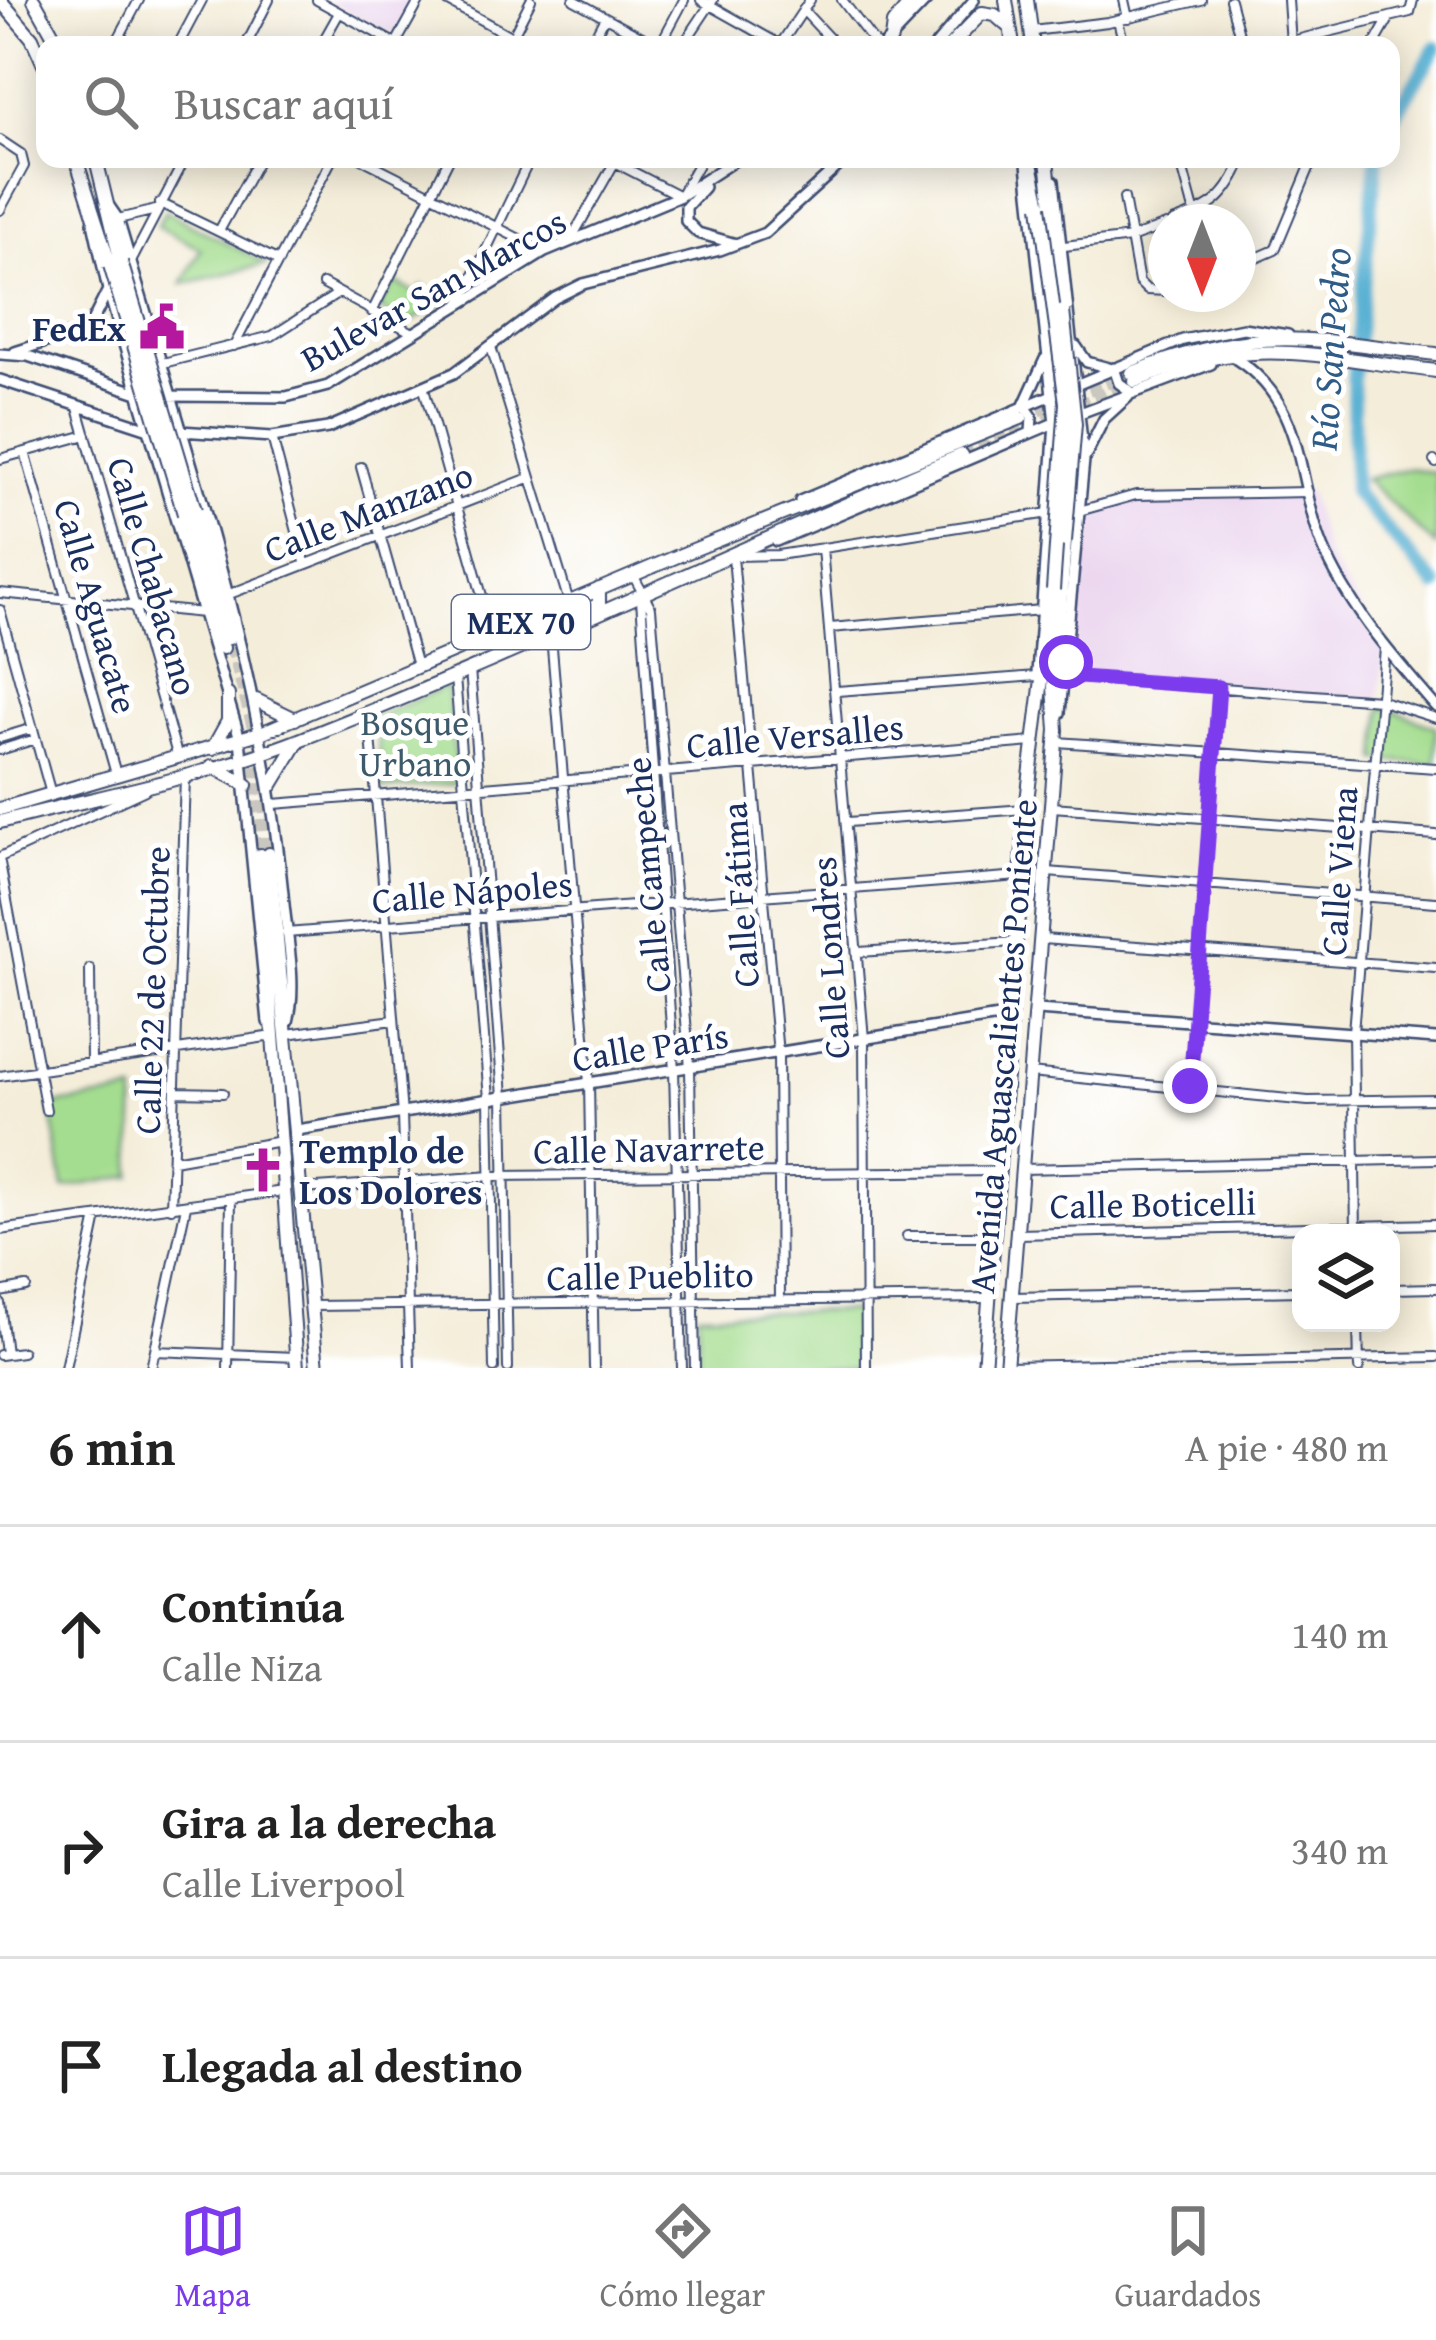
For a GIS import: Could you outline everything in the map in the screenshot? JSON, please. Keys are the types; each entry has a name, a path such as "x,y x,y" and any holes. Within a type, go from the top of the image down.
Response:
{"main road":[{"path":"1,0 36,47"},
{"path":"34,0 54,36"},
{"path":"887,36 913,0"},
{"path":"1006,0 1011,36"},
{"path":"1028,0 1033,36"},
{"path":"959,36 982,13 995,14 1010,28"},
{"path":"79,168 94,217 121,263"},
{"path":"98,168 227,646"},
{"name":"Avenida Aguascalientes Poniente","path":"984,1368 1026,809 1053,590 1066,403 1040,206 1030,168"},
{"name":"Avenida Aguascalientes Poniente","path":"1006,1367 1052,807 1057,736 1054,687 1075,424 1049,168"},
{"name":"MEX 70","path":"1133,382 1229,340 1300,337 1436,354"},
{"name":"MEX 70","path":"1133,382 1218,354 1287,351 1436,371"},
{"name":"MEX 70","path":"0,809 263,732 725,536 792,514 1022,411"},
{"name":"MEX 70","path":"0,822 300,740 641,598 797,523 962,455"},
{"path":"550,634 563,620 602,601 599,589"},
{"path":"213,748 228,721 228,694"},
{"path":"256,700 274,713 296,719"},
{"path":"272,785 300,740"},
{"path":"211,765 247,784"},
{"path":"265,854 280,1032 280,1141 296,1363"},
{"path":"280,1032 297,1130 317,1368"}],"street":[{"path":"120,36 140,0"},
{"path":"183,36 202,0"},
{"path":"251,36 269,0"},
{"path":"316,0 381,36"},
{"path":"400,36 420,0"},
{"path":"445,0 502,36"},
{"path":"513,36 531,0"},
{"path":"574,0 641,36"},
{"path":"663,36 684,0"},
{"path":"786,36 810,0"},
{"path":"842,0 877,36"},
{"path":"891,36 927,0"},
{"path":"943,36 974,0"},
{"path":"1124,0 1124,36"},
{"path":"1042,36 1201,0"},
{"path":"1229,0 1239,36"},
{"path":"1288,0 1291,36"},
{"path":"1318,36 1414,9 1413,0"},
{"path":"688,36 708,2 766,36"},
{"path":"802,10 827,36"},
{"path":"326,36 339,13"},
{"path":"595,36 605,17"},
{"path":"1379,36 1390,17"},
{"path":"0,140 23,159 0,208"},
{"path":"121,263 180,168"},
{"path":"219,232 254,168"},
{"path":"234,346 327,168"},
{"path":"380,168 544,252"},
{"path":"372,312 444,168"},
{"path":"461,302 526,168"},
{"path":"571,238 609,168"},
{"path":"628,168 680,196 696,168"},
{"name":"Bulevar San Marcos","path":"3,354 28,356 139,394 253,398 309,392 352,374 544,252 680,196 726,168"},
{"name":"Bulevar San Marcos","path":"0,380 149,429 272,437 328,428 424,389 555,298 584,284 738,244 788,217 837,168"},
{"name":"Avenida Aguascalientes Poniente","path":"1029,168 1055,423 1035,736"},
{"name":"Avenida Aguascalientes Poniente","path":"1050,168 1064,246 1084,460 1057,736"},
{"path":"1183,168 1192,204"},
{"path":"1212,204 1226,196 1238,168"},
{"path":"1256,258 1275,250 1308,168"},
{"path":"721,172 689,200 686,221 709,238 738,244"},
{"path":"1124,198 1139,282 1148,290"},
{"path":"109,206 118,219 121,263 163,363 263,732 291,1003 280,1032"},
{"path":"118,219 159,207 279,261"},
{"path":"94,217 108,290 240,739 263,1001 280,1032"},
{"path":"1064,246 1148,231"},
{"path":"322,284 413,333"},
{"path":"3,354 88,328 108,290"},
{"path":"163,363 272,336 339,293"},
{"name":"MEX 70","path":"1022,411 1114,368 1222,331 1244,328 1300,337"},
{"path":"1031,433 1032,416 1022,411 1048,348 1056,357 1066,356 1072,338"},
{"path":"1072,338 1087,362 1114,368 1119,383 1133,382"},
{"path":"127,351 145,354 155,341"},
{"path":"491,346 569,602"},
{"name":"MEX 70","path":"753,548 1082,412 1133,382 1287,351"},
{"path":"1236,359 1262,377 1282,403 1326,554 1385,646 1436,707"},
{"path":"1084,460 1104,419 1133,382"},
{"path":"424,389 493,634"},
{"name":"Calle Chabacano","path":"78,408 178,758"},
{"path":"0,459 86,435"},
{"path":"272,437 305,562"},
{"path":"158,458 170,446 188,451"},
{"name":"Calle Aguacate","path":"26,452 117,775"},
{"path":"361,467 416,666"},
{"name":"Calle Manzano","path":"227,595 529,478"},
{"path":"1053,484 1066,480 1081,487"},
{"path":"1079,511 1136,494 1309,492"},
{"path":"734,557 1051,513"},
{"name":"Calle Londres","path":"822,548 864,1039 866,1367"},
{"name":"Calle Fátima","path":"734,557 778,1054 780,1300"},
{"name":"Calle Campeche","path":"633,575 641,598 665,904 679,1175 682,1368"},
{"path":"0,593 203,613"},
{"name":"Calle Campeche","path":"641,598 651,608 690,1068 695,1368"},
{"path":"0,610 51,794"},
{"path":"830,628 1042,610"},
{"path":"550,634 589,1083 594,1368"},
{"name":"Calle Viena","path":"1356,1224 1353,1032 1385,646"},
{"path":"470,669 503,1096 508,1368"},
{"path":"455,675 489,1099 494,1368"},
{"path":"837,691 1037,676"},
{"path":"1066,676 1378,700 1436,718"},
{"path":"1190,1086 1219,687"},
{"path":"369,710 402,1115 410,1368"},
{"path":"0,738 32,728"},
{"name":"Calle Versalles","path":"274,804 843,758 1035,736"},
{"path":"1057,736 1213,754 1436,768"},
{"path":"0,750 36,739"},
{"name":"Calle 22 de Octubre","path":"171,1208 185,773"},
{"path":"46,1110 0,860 119,806 158,781"},
{"path":"1052,807 1436,835"},
{"path":"848,822 1026,809"},
{"path":"1047,872 1436,902"},
{"name":"Calle Nápoles","path":"286,933 1022,876"},
{"path":"1042,939 1436,968"},
{"path":"859,952 1016,942"},
{"path":"91,969 91,1062"},
{"path":"1037,1010 1436,1039"},
{"name":"Calle París","path":"297,1130 1011,1015"},
{"path":"0,1076 280,1032 394,1020"},
{"path":"1030,1073 1352,1101 1436,1099"},
{"path":"175,1092 223,1094"},
{"path":"173,1160 280,1141"},
{"path":"1022,1169 1436,1160"},
{"name":"Calle Navarrete","path":"302,1189 506,1176 998,1171"},
{"path":"0,1230 284,1191"},
{"path":"228,1368 231,1198"},
{"path":"151,1368 186,1206"},
{"path":"65,1368 97,1216"},
{"name":"Calle Boticelli","path":"1400,1226 1436,1223"},
{"name":"Calle Boticelli","path":"1016,1234 1292,1230"},
{"path":"907,1236 994,1236"},
{"path":"0,1292 26,1287"},
{"path":"1400,1289 1436,1288"},
{"path":"1011,1297 1292,1291"},
{"name":"Calle Pueblito","path":"312,1306 988,1298"},
{"path":"0,1303 3,1355 22,1352"},
{"path":"1358,1332 1359,1363"},
{"path":"155,1351 296,1363"},
{"path":"1006,1367 1359,1363 1436,1357"}],"shaded area":[{"path":"326,0 413,0 394,36"},
{"path":"1309,492 1326,554 1385,646 1379,700 1066,676 1079,511 1120,497"}],"green space":[{"path":"165,211 267,264 182,284 201,249 157,226"},
{"path":"395,282 417,294 422,286 449,301 408,323 379,309"},
{"path":"1409,468 1436,473 1436,546 1365,479"},
{"name":"Bosque Urbano","path":"447,686 458,783 382,789 376,717"},
{"path":"1382,706 1436,727 1436,764 1378,760"},
{"path":"135,1093 132,1176 64,1188 50,1105"},
{"path":"855,1311 856,1368 698,1368 698,1313"}],"waterway":[{"name":"Río San Pedro","path":"1400,106 1436,48"},
{"name":"Río San Pedro","path":"1376,168 1353,380 1354,492 1436,586"}],"tunnel":[{"path":"1022,417 1132,373"},
{"path":"962,455 1132,382"},
{"path":"231,645 256,739"},
{"path":"246,730 260,855"},
{"path":"261,765 269,854"}],"place":[{"name":"FedEx","path":"162,327"},
{"name":"Templo de Los Dolores","path":"263,1170"}],"route":[{"path":"1066,662 1066,676 1219,687 1190,1086"}]}
